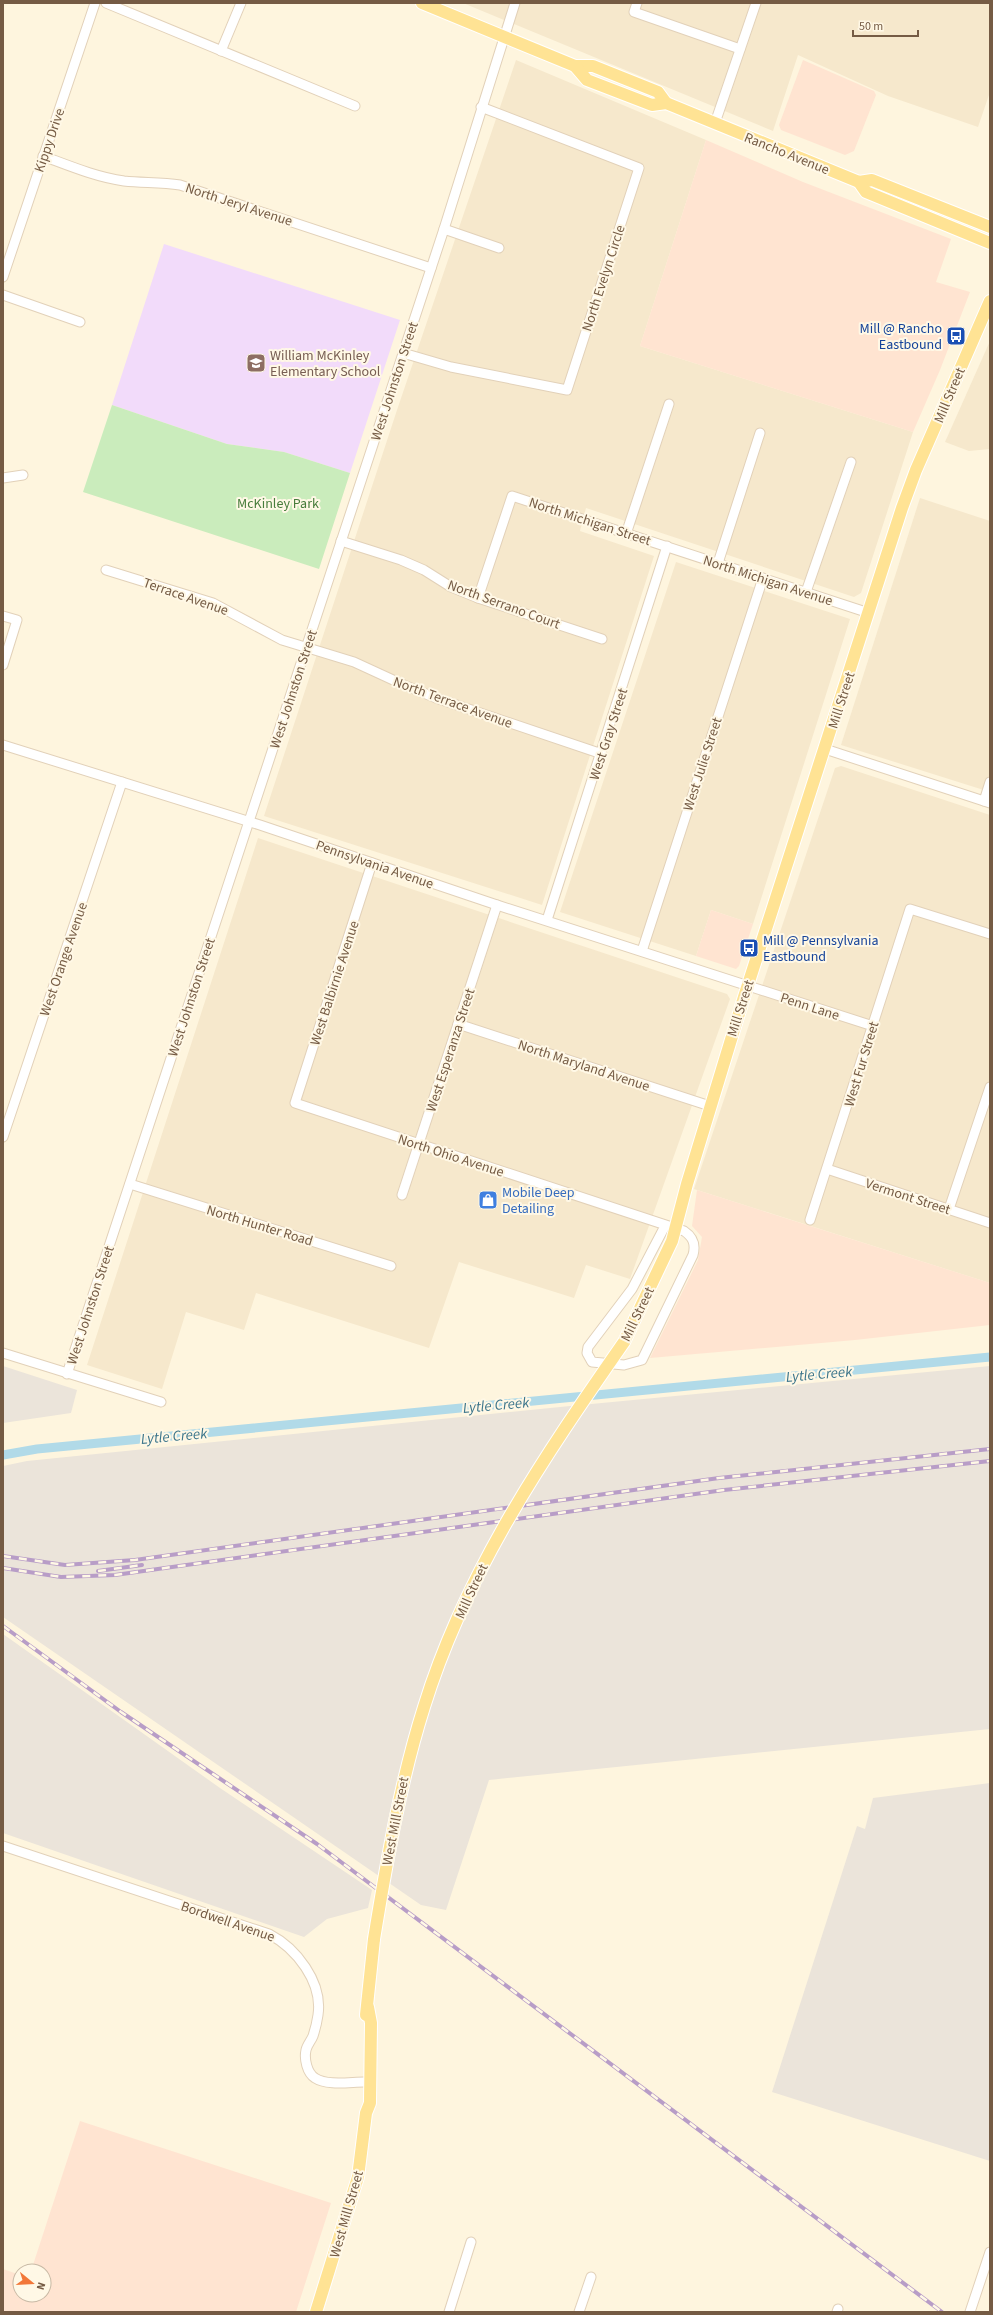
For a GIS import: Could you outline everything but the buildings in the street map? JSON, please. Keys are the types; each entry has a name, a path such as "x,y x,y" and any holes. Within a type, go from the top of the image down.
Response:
{"main road":[{"path":"422,3 504,37"},
{"name":"Rancho Avenue","path":"504,37 575,66 587,80 652,105 666,103 859,182 872,180 990,227"},
{"name":"Rancho Avenue","path":"859,182 866,192 990,243"},
{"name":"Mill Street","path":"448,1641 470,1590 510,1513 566,1426 624,1342 672,1241 670,1228 747,986 916,470 990,301"},
{"name":"West Mill Street","path":"366,2113 363,2105 363,2025 368,2007 374,1938 392,1834 405,1772 424,1706 448,1641"},
{"name":"West Mill Street","path":"316,2312 358,2177 366,2113 370,2103 371,2023 368,2007"}],"street":[{"name":"Kippy Drive","path":"3,277 95,3"},
{"path":"106,3 355,106"},
{"path":"221,51 241,3"},
{"name":"West Johnston Street","path":"67,1374 444,229 481,106 515,3"},
{"path":"715,123 756,3"},
{"path":"635,8 740,49"},
{"name":"North Evelyn Circle","path":"403,353 451,367 567,390 639,168 481,106"},
{"name":"North Jeryl Avenue","path":"43,156 91,173 118,179 158,181 180,185 431,268"},
{"path":"444,229 499,248"},
{"path":"3,295 80,322"},
{"path":"626,534 669,404"},
{"path":"718,563 760,433"},
{"path":"806,592 851,462"},
{"path":"3,478 23,475"},
{"name":"North Michigan Street","path":"478,598 512,496 667,546"},
{"name":"North Serrano Court","path":"341,541 400,560 424,570 451,587 478,598 602,639"},
{"name":"North Michigan Avenue","path":"667,546 870,613"},
{"name":"West Gray Street","path":"548,920 667,546"},
{"name":"Terrace Avenue","path":"106,570 213,603 247,620 266,633 307,647"},
{"name":"West Julie Street","path":"642,951 763,578"},
{"path":"3,616 17,620 3,664"},
{"name":"North Terrace Avenue","path":"307,647 354,662 436,698 602,754"},
{"name":"Pennsylvania Avenue","path":"3,745 249,822 497,905 548,920 747,986"},
{"path":"825,749 987,802 990,782"},
{"name":"West Orange Avenue","path":"3,1136 122,782"},
{"name":"West Balbirnie Avenue","path":"295,1103 372,863"},
{"name":"West Esperanza Street","path":"402,1195 497,905"},
{"name":"West Fur Street","path":"810,1220 910,909 990,934"},
{"name":"Penn Lane","path":"747,986 873,1026"},
{"name":"North Maryland Avenue","path":"458,1024 710,1106"},
{"path":"949,1209 990,1087"},
{"name":"North Ohio Avenue","path":"295,1103 689,1234 694,1248 642,1360 624,1365 592,1362 588,1353 588,1347 632,1288 670,1228"},
{"name":"Vermont Street","path":"826,1169 990,1223"},
{"name":"North Hunter Road","path":"130,1184 391,1266"},
{"path":"3,1353 161,1402"},
{"name":"Bordwell Avenue","path":"3,1846 269,1934 283,1941 297,1954 316,1990 318,2014 313,2036 306,2050 306,2065 315,2078 327,2082 364,2082"},
{"path":"449,2312 471,2242"},
{"path":"970,2312 990,2252"},
{"path":"579,2312 591,2277"}],"shaded area":[{"path":"463,3 990,3 990,92 978,127 888,96 798,55 773,131"},
{"path":"516,60 706,140 640,346 913,432 861,593 854,597 586,508 580,531 654,556 542,905 264,816 397,410"},
{"path":"803,60 874,91 876,95 854,151 845,155 781,130 779,125"},
{"path":"706,140 803,182 951,239 936,282 970,292 940,370 913,432 640,346"},
{"name":"William McKinley Elementary School","path":"164,244 400,320 350,473 284,452 227,444 112,405"},
{"path":"990,341 990,449 969,451 945,442"},
{"path":"920,498 990,521 990,792 841,745"},
{"path":"676,562 850,619 753,924 711,910 696,956 560,912"},
{"path":"841,766 990,815 990,1283 694,1189 835,768"},
{"path":"258,838 727,994 730,999 630,1279 586,1265 574,1298 459,1262 429,1348 256,1293 244,1330 186,1312 162,1389 87,1365"},
{"path":"711,910 753,924 739,966 736,969 696,956"},
{"path":"697,1190 990,1283 990,1325 855,1340 650,1358 698,1260 702,1237 692,1226"},
{"path":"3,1366 77,1390 71,1413 3,1423"},
{"path":"990,1366 990,1729 489,1780 446,1910 421,1905 3,1617 3,1466 27,1461 560,1407"},
{"path":"3,1634 220,1788 372,1890 368,1908 327,1919 304,1937 3,1833"},
{"path":"990,1783 990,2161 772,2092 857,1826 865,1829 873,1798"},
{"path":"80,2121 331,2203 296,2312 3,2312 3,2269 12,2272 12,2303 52,2303 52,2263 34,2263"}],"green space":[{"name":"McKinley Park","path":"112,405 227,444 284,452 350,473 319,569 83,492"}],"waterway":[{"name":"Lytle Creek","path":"3,1455 37,1449 990,1357"}],"railway":[{"path":"3,1556 65,1565 135,1560 719,1478 990,1449"},
{"path":"3,1568 61,1577 115,1575 724,1490 990,1461"},
{"path":"98,1571 142,1565"},
{"path":"3,1626 121,1712 317,1844 942,2312"}],"place":[{"name":"Mill @ Rancho Eastbound","path":"956,336"},
{"name":"William McKinley Elementary School","path":"256,363"},
{"name":"Mill @ Pennsylvania Eastbound","path":"749,948"},
{"name":"Mobile Deep Detailing","path":"488,1200"}]}
